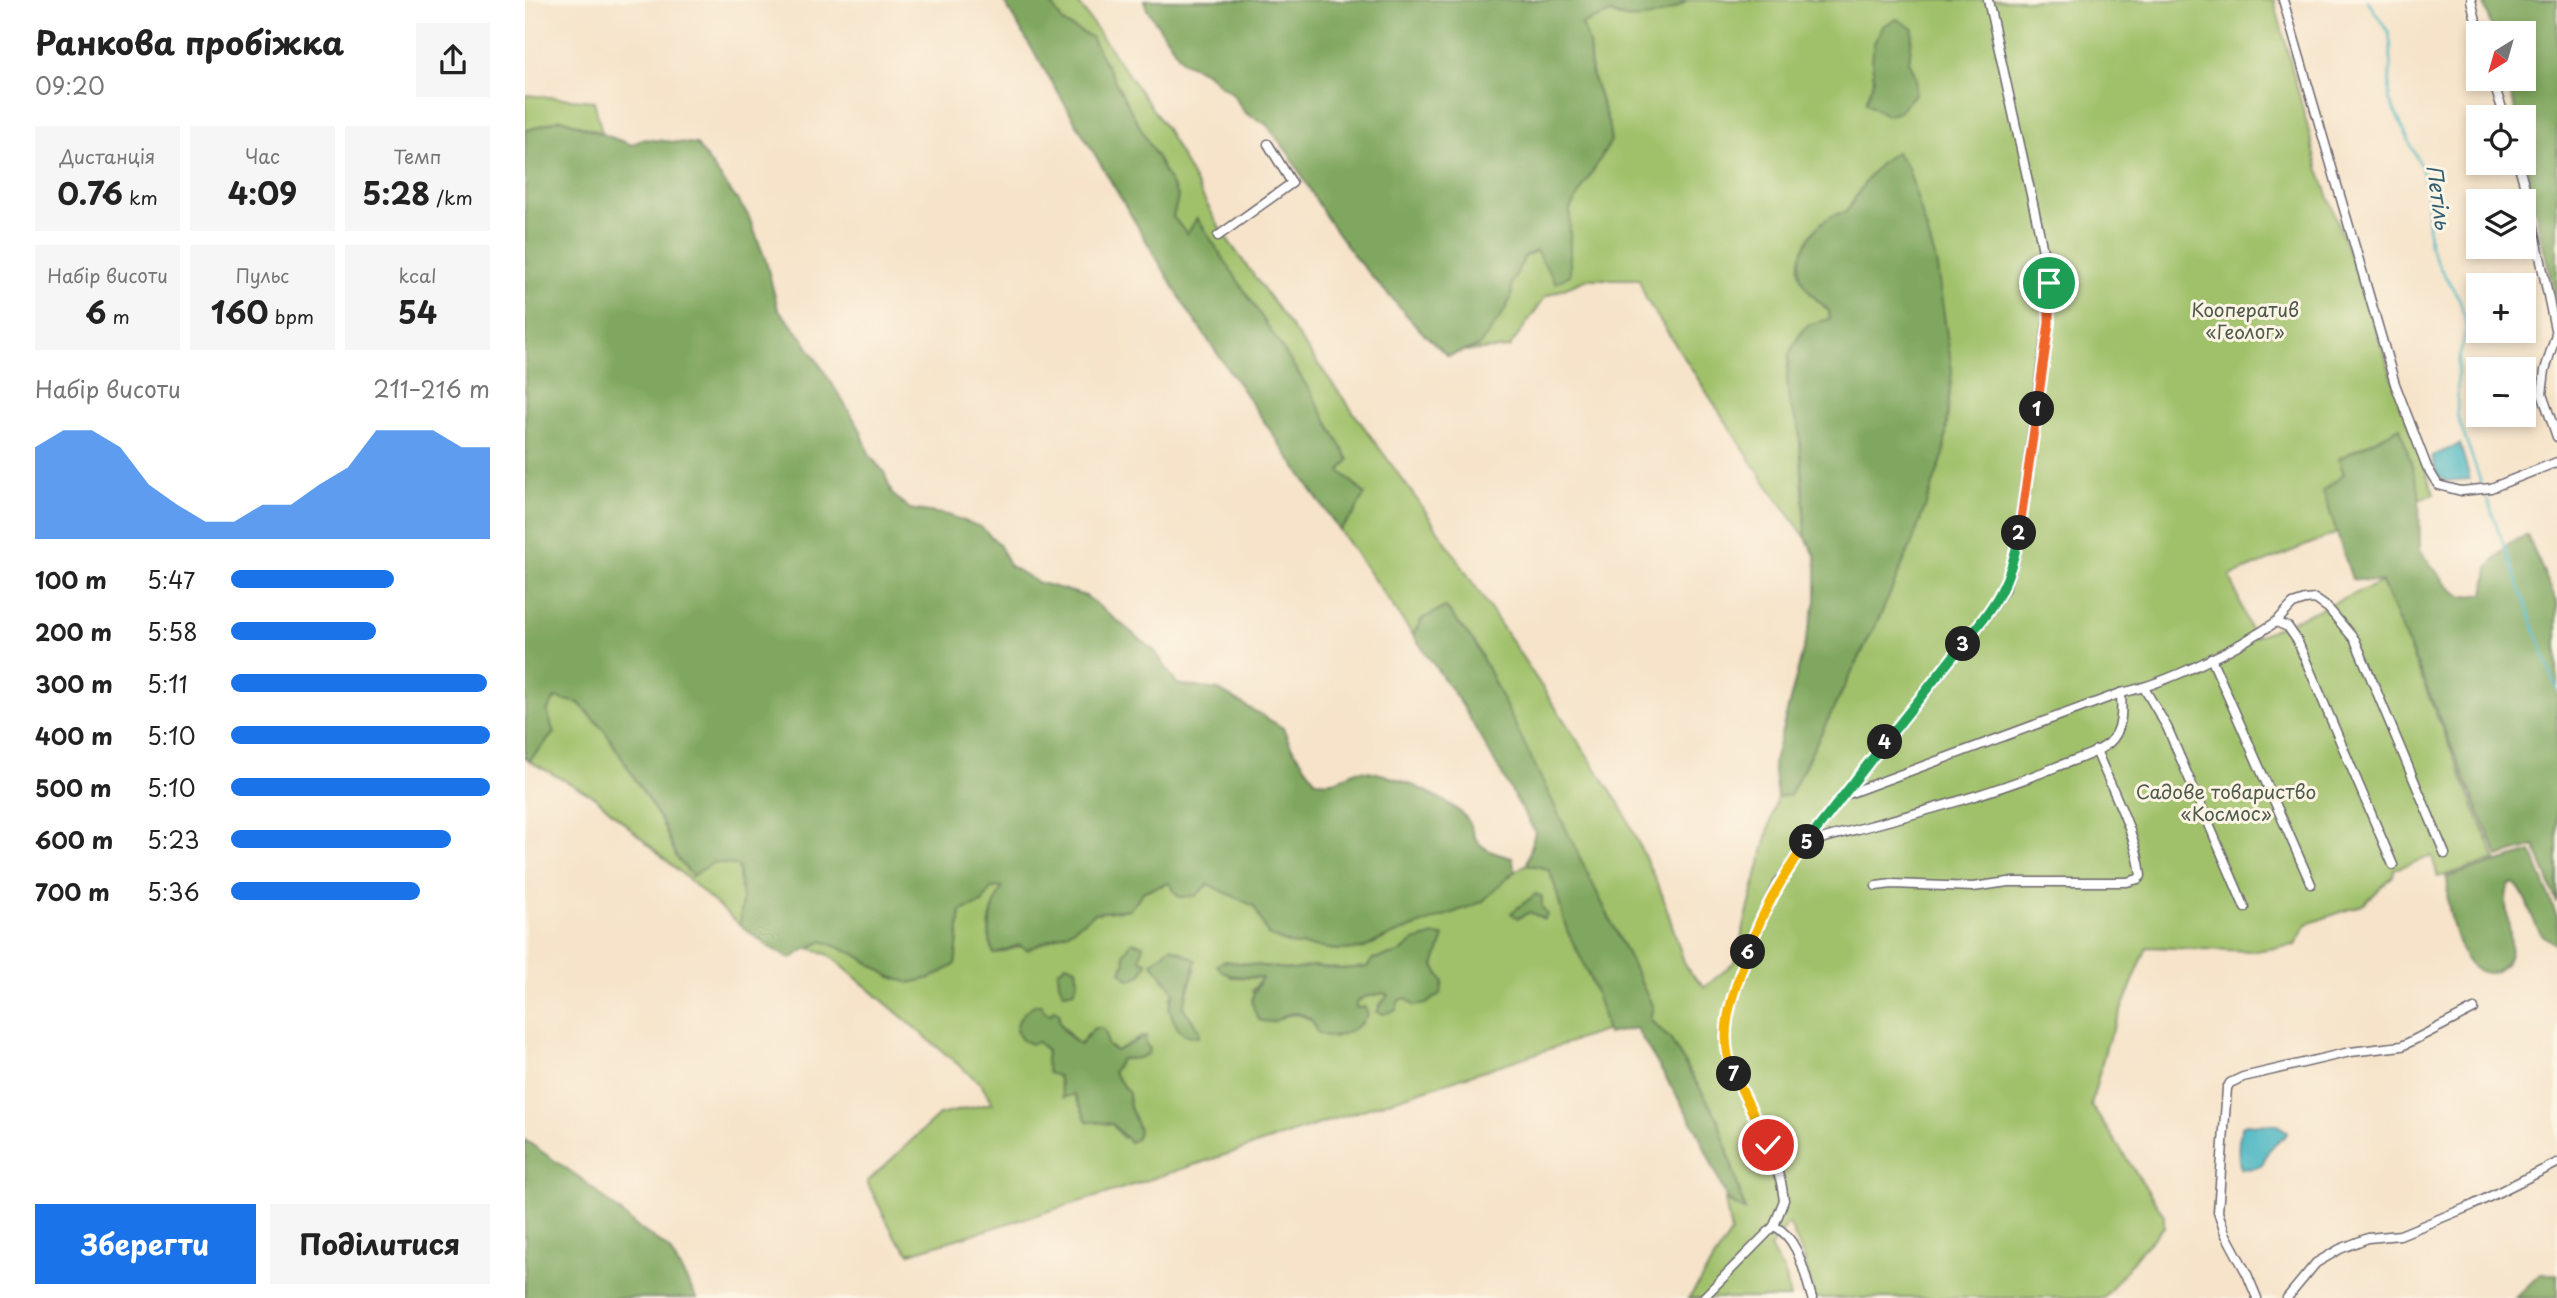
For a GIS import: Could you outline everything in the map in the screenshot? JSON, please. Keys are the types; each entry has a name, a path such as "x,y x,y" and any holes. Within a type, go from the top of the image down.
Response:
{"street":[{"path":"1703,1298 1774,1226 1784,1200 1781,1182 1768,1145 1728,1061 1725,1031 1730,1006 1764,910 1777,884 1806,843 1990,610 2004,588 2015,556 2050,304 2049,283 1988,0"},
{"path":"2283,0 2395,384 2427,467 2438,485 2461,491 2491,488 2557,462"},
{"path":"2471,0 2476,21"},
{"path":"1218,236 1292,183 1268,144"},
{"path":"2521,175 2556,334 2545,370 2542,394 2557,437"},
{"path":"1842,796 2121,693 2144,688 2252,638 2276,622 2293,604 2315,599 2328,608 2355,640 2445,853"},
{"path":"2276,622 2288,627 2297,640 2393,866"},
{"path":"2211,658 2311,884"},
{"path":"2144,688 2167,727 2245,908"},
{"path":"1806,843 2012,785 2096,750 2110,742 2118,730 2122,713 2121,693"},
{"path":"1876,886 1892,884 1973,887 2008,882 2127,882 2139,879 2141,876 2135,849 2096,750"},
{"path":"2257,1298 2248,1274 2225,1233 2218,1212 2227,1088 2230,1083 2243,1077 2350,1052 2402,1046 2473,1009"},
{"path":"2287,1298 2316,1263 2340,1249 2368,1238 2400,1235 2473,1205 2557,1163"},
{"path":"1774,1226 1786,1232 1795,1247 1812,1298"}],"green space":[{"path":"1003,0 1049,0 1063,23 1091,37 1178,197 1173,217 1187,234 1197,218 1312,394 1349,460 1340,471 1365,494 1354,514 1339,530 1188,311"},
{"path":"1049,0 1076,0 1165,127 1222,232 1426,512 1622,808 1662,894 1686,968 1705,987 1735,962 1777,797 1790,795 1882,612 1853,202 1846,212 1830,217 1811,294 1829,311 1830,319 1809,325 1799,336 1789,355 1789,403 1799,426 1806,538 1761,476 1646,299 1639,279 1588,279 1546,296 1509,348 1465,351 1479,346 1511,298 1512,283 1525,256 1536,251 1570,275 1570,209 1608,122 1591,72 1589,44 1582,24 1611,13 1680,6 1687,0 2274,0 2319,170 2434,494 2230,576 2253,638 2382,582 2496,860 2438,877 2432,856 2394,869 2393,876 2364,904 2307,924 2295,945 2254,951 2147,947 2106,1047 2091,1105 2164,1215 2164,1227 2139,1253 2104,1298 1815,1298 1803,1256 1789,1223 1770,1248 1786,1276 1790,1298 1689,1298 1731,1233 1725,1200 1745,1210 1718,1119 1670,1039 1650,1019 1422,619 1413,635 1339,530 1354,514 1340,471 1197,219 1187,235 1172,217 1178,197 1091,38 1063,23"},
{"path":"1144,0 1687,0 1679,6 1650,17 1629,18 1611,13 1582,24 1589,44 1591,72 1608,122 1611,141 1570,209 1570,275 1556,283 1536,251 1525,256 1512,283 1511,298 1479,346 1448,356 1421,331 1357,260 1326,217 1289,154 1266,124 1245,113 1232,93 1206,72 1183,62 1147,9"},
{"path":"2483,0 2557,0 2557,307 2536,212 2536,189 2531,189 2529,175 2536,175 2536,105 2514,105 2510,91 2536,91 2536,21 2489,21"},
{"path":"1897,19 1913,29 1909,61 1916,77 1915,94 1899,112 1887,116 1866,102 1874,79 1874,43 1884,25"},
{"path":"525,95 594,101 602,133 562,119 525,131"},
{"path":"561,119 632,145 643,139 696,144 748,215 766,261 778,309 802,337 836,390 860,429 870,456 884,472 892,494 910,509 948,515 981,527 999,544 1009,565 1037,582 1086,596 1155,651 1177,684 1219,690 1283,728 1291,746 1316,781 1332,781 1361,770 1388,776 1425,791 1459,811 1467,819 1473,834 1484,848 1512,858 1515,871 1482,902 1384,938 1362,949 1337,950 1291,944 1268,935 1254,906 1208,884 1196,896 1179,897 1169,883 1144,891 1130,909 1095,913 1068,932 1027,950 1019,945 994,954 989,928 1002,887 991,888 982,903 961,911 955,965 931,978 910,983 891,977 855,954 823,941 791,959 769,947 740,925 742,900 738,866 714,862 692,876 677,858 662,822 605,731 579,703 555,698 547,711 554,733 529,761 525,757 525,131"},
{"path":"1896,152 1908,168 1936,261 1952,370 1944,454 1914,538 1882,612 1790,795 1777,797 1773,765 1816,601 1816,557 1806,538 1799,426 1789,403 1789,355 1808,325 1830,319 1829,311 1803,283 1799,270 1800,261 1806,243 1817,228 1830,217 1846,212 1873,171"},
{"path":"2400,427 2419,489 2420,551 2447,585 2462,597 2484,594 2488,568 2509,543 2527,535 2557,602 2557,903 2535,846 2498,857 2382,582 2352,579 2323,491 2344,474 2338,459"},
{"path":"1445,607 1475,643 1653,1007 1650,1020 1670,1039 1718,1119 1745,1211 1727,1199 1697,1130 1636,1028 1607,1034 1592,984 1566,929 1552,877 1548,869 1527,864 1535,832 1462,705 1413,635 1422,619"},
{"path":"556,697 579,703 605,731 662,822 677,858 693,875 714,862 738,866 742,900 740,925 595,797 529,761 553,733 547,711"},
{"path":"2532,852 2557,917 2557,946 2540,932 2522,893 2514,883 2510,884 2506,894 2506,906 2510,955 2504,965 2494,972 2481,972 2466,958 2453,927 2446,877"},
{"path":"1527,864 1548,869 1568,929 1611,1029 1105,1194 910,1253 895,1237 867,1182 939,1115 992,1103 981,1084 829,955 809,948 823,941 855,954 891,977 955,965 961,911 982,903 991,888 1003,886 995,902 989,928 995,954 1068,932 1095,913 1130,909 1144,891 1169,883 1208,884 1255,906 1268,935 1290,944 1337,950 1362,949 1384,938 1482,902 1515,871","holes":["1414,941 1436,958 1434,966 1443,981 1406,998 1378,1006 1389,996 1384,993 1364,997 1355,1003 1362,1023 1333,1038 1308,1018 1295,1015 1279,1019 1252,991 1262,978 1231,977 1224,961 1294,970 1312,966 1340,969 1367,967 1373,959 1399,953","1195,969 1183,1007 1196,1025 1170,998 1174,992 1171,985 1163,979","1045,1012 1055,1018 1080,1045 1087,1034 1107,1042 1107,1045 1116,1051 1141,1037 1145,1043 1138,1058 1121,1059 1113,1072 1129,1094 1130,1107 1139,1130 1123,1138 1112,1124 1087,1121 1074,1093 1063,1097 1058,1076 1046,1062 1047,1051 1038,1041"]},
{"path":"1536,894 1542,897 1542,907 1547,915 1544,919 1530,912 1518,918 1511,913"},
{"path":"1435,935 1444,936 1434,966 1443,981 1441,993 1426,1004 1414,1006 1406,998 1399,1000 1396,1010 1383,1014 1376,1012 1388,995 1384,993 1364,997 1356,1003 1356,1008 1365,1007 1368,1015 1351,1031 1337,1036 1323,1035 1316,1031 1309,1018 1301,1014 1286,1015 1272,1022 1259,1020 1252,998 1262,978 1231,976 1217,965 1224,961 1294,970 1312,966 1340,969 1367,967 1373,959 1399,953 1414,941"},
{"path":"1132,942 1143,945 1140,959 1147,963 1141,975 1130,980 1121,972 1125,963 1124,953"},
{"path":"1171,947 1196,960 1183,1007 1199,1030 1199,1037 1186,1035 1176,1026 1169,1009 1174,992 1152,963"},
{"path":"1066,964 1076,968 1078,981 1074,991 1064,993 1059,983 1058,971"},
{"path":"1034,1005 1041,1005 1045,1012 1051,1014 1054,1009 1060,1014 1062,1027 1080,1045 1094,1028 1102,1028 1106,1033 1107,1045 1116,1051 1146,1036 1145,1043 1150,1049 1148,1054 1138,1058 1121,1059 1113,1072 1129,1094 1130,1107 1139,1130 1137,1138 1130,1142 1112,1124 1087,1121 1074,1094 1063,1098 1058,1076 1048,1073 1047,1051 1038,1042 1031,1044 1022,1040 1016,1031 1022,1016"},
{"path":"525,1140 583,1180 637,1227 668,1248 697,1298 525,1298"},
{"path":"2540,1274 2557,1274 2557,1298 2515,1298"}],"water":[{"path":"2460,444 2470,479 2445,481 2437,474 2432,456"},
{"path":"2277,1125 2287,1131 2287,1134 2268,1151 2262,1165 2241,1169 2239,1142 2242,1126"}],"waterway":[{"name":"Петіль","path":"2367,0 2389,33 2389,99 2421,166 2426,187 2429,244 2459,298 2465,319 2466,329 2458,364 2457,415 2481,482"},
{"name":"Петіль","path":"2486,496 2557,690"}],"route":[{"path":"1768,1145 1728,1061 1725,1031 1730,1006 1753,936 1777,884 1806,843 1990,610 2004,588 2015,556 2025,494 2049,323 2049,283"}],"park label":[{"name":"Кооператив «Геолог»","path":"2245,321"},
{"name":"Садове товариство «Космос»","path":"2226,803"}]}
